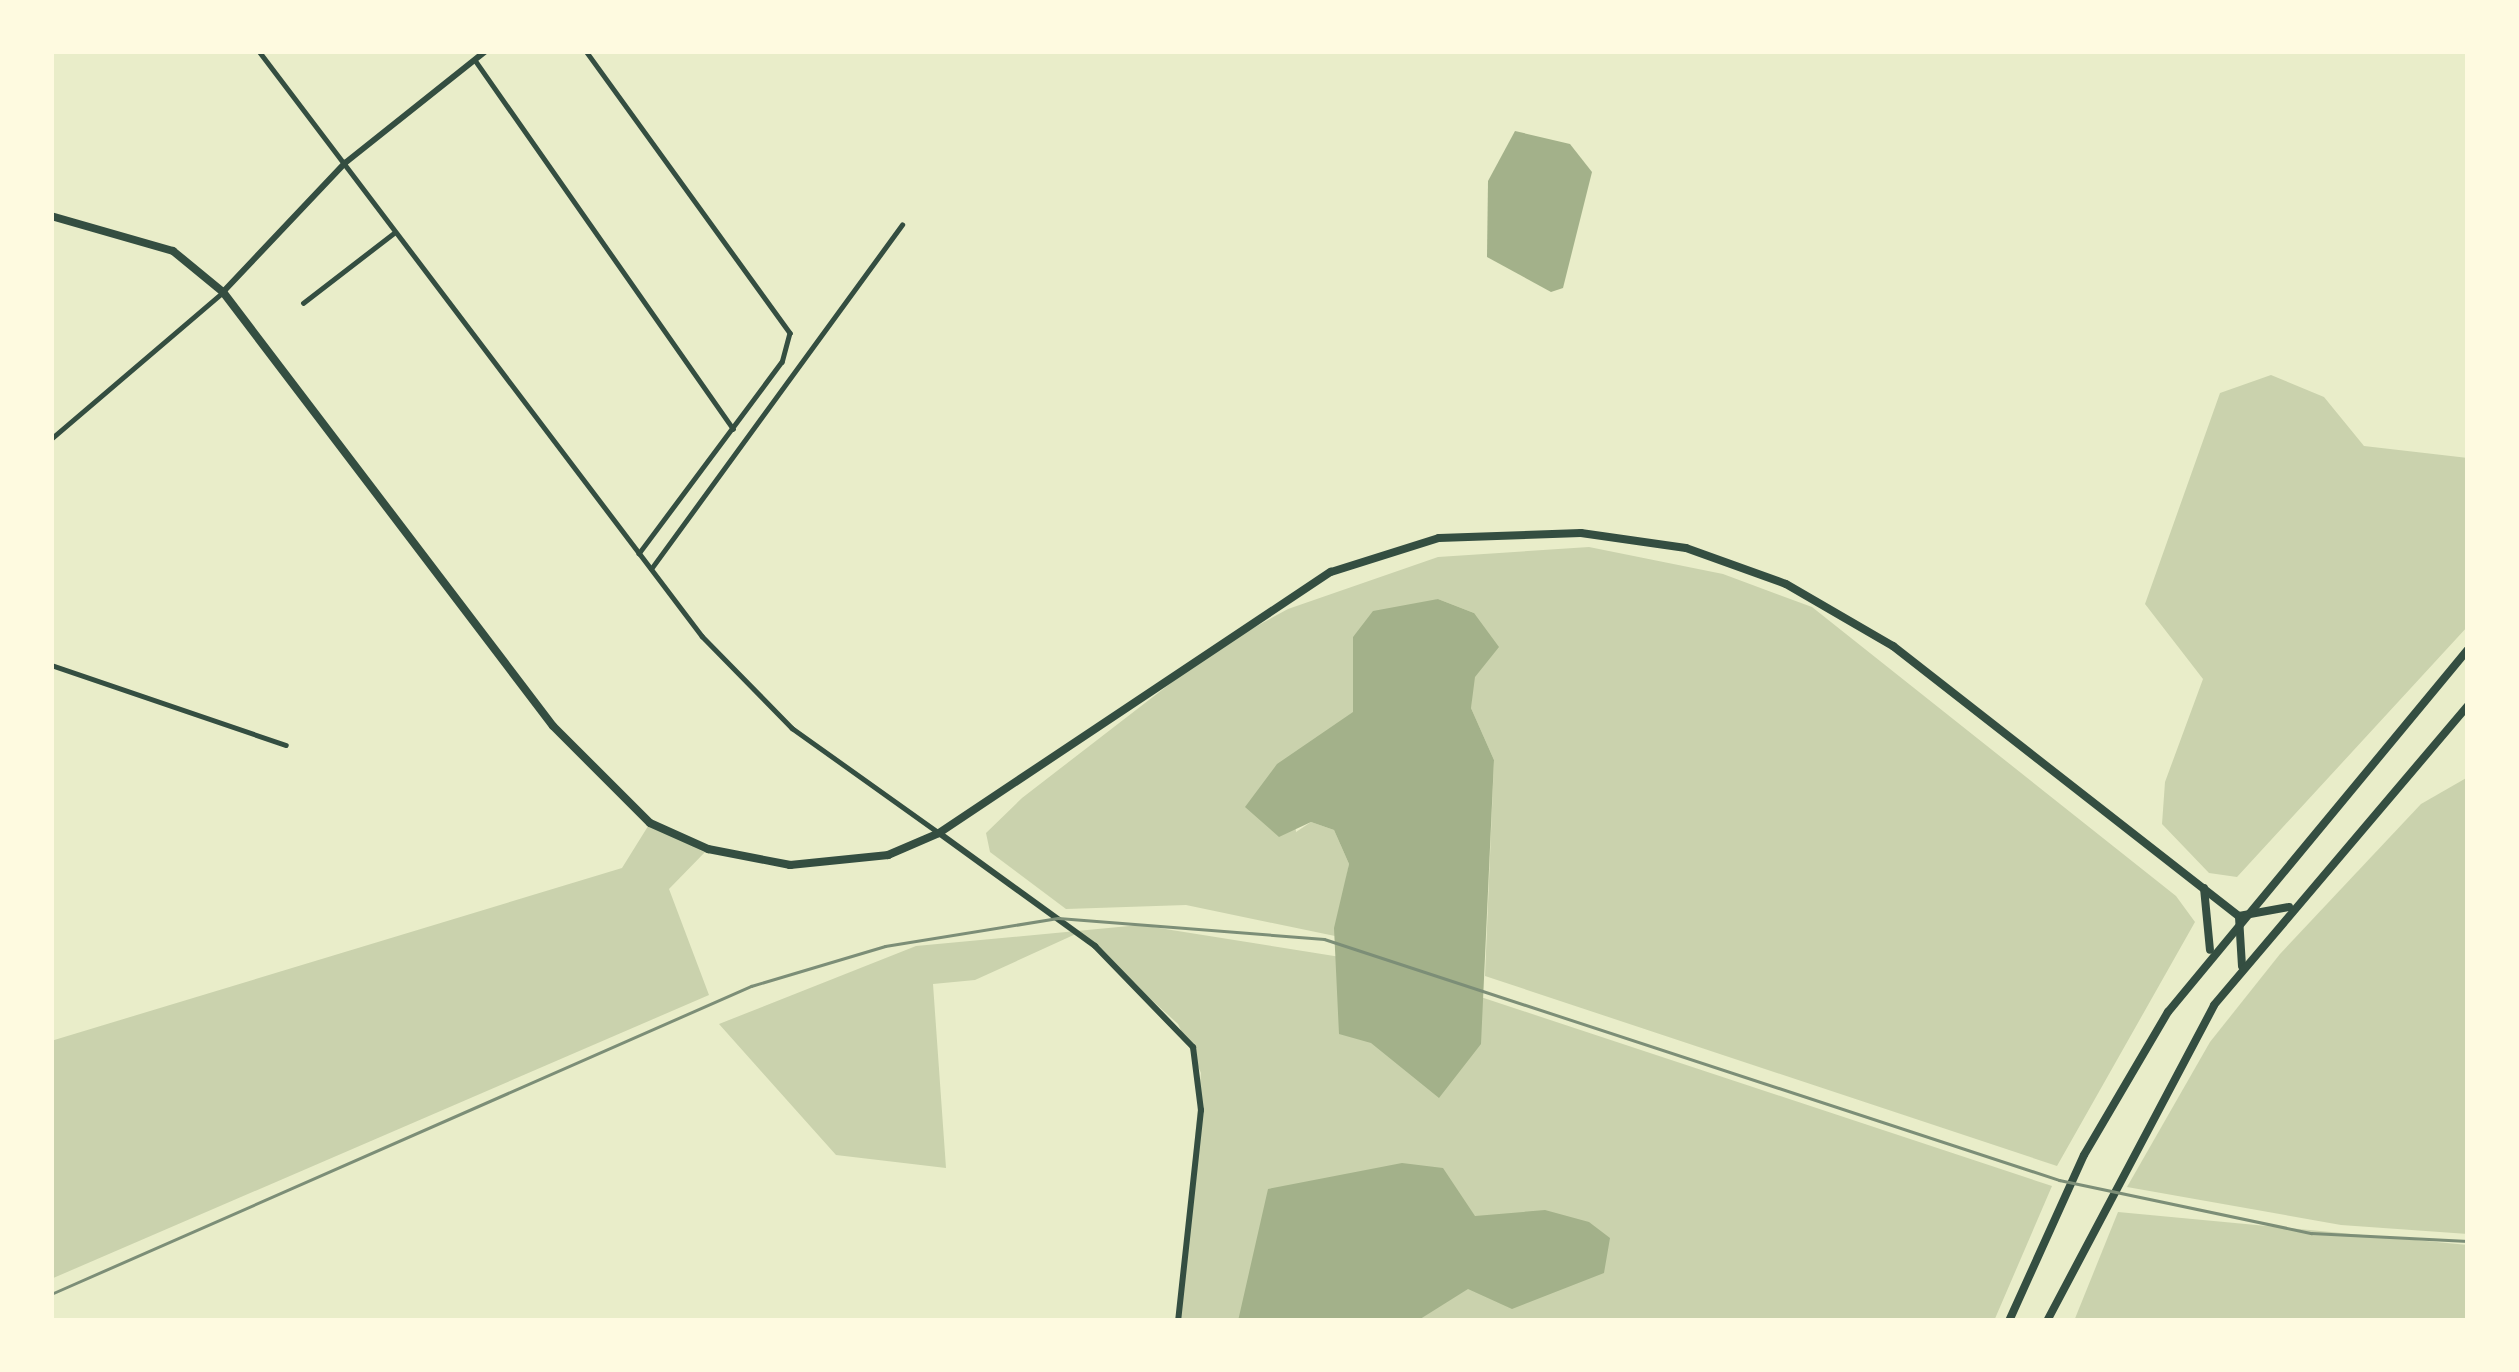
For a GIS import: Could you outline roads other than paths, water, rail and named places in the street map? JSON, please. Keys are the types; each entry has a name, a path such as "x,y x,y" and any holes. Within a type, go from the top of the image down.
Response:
{"main road":[{"path":"51,216 173,251 223,292 553,726 650,823 790,865 888,855 939,833 1331,572 1439,538 1581,533 1686,548 1786,584 1893,646 2239,916 2241,970"},
{"path":"2009,1321 2098,1128 2209,956 2468,650"},
{"path":"2048,1321 2134,1139 2241,970 2468,705"},
{"path":"2204,888 2215,915 2209,956"},
{"path":"2239,916 2294,905"}],"street":[{"path":"259,51 639,554 753,695 1095,946 1192,1047 1201,1110 1178,1321"},
{"path":"51,439 223,292 345,163 486,51"},
{"path":"586,51 790,332 734,430 639,554"},
{"path":"475,60 734,430"},
{"path":"651,569 902,225"},
{"path":"303,303 394,232"},
{"path":"51,665 286,745"}],"railway":[{"path":"51,1294 751,986 885,946 1058,918 1324,939 2059,1180 2311,1233 2468,1241"}]}
